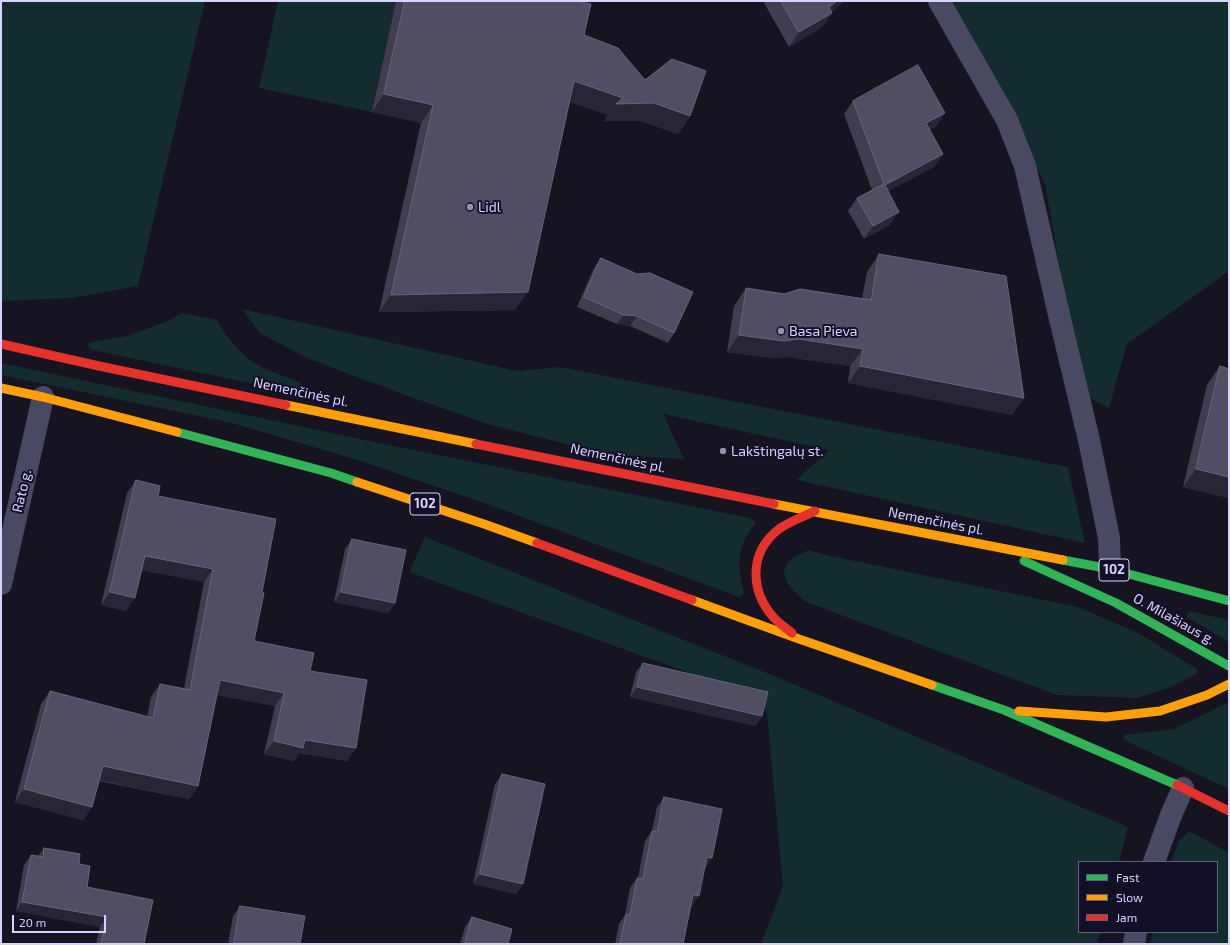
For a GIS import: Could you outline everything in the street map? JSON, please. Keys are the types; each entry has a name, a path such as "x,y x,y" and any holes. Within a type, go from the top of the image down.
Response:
{"main road":[{"name":"Nemenčinės pl.","path":"1,344 99,366 651,480 1110,569 1229,601"},
{"name":"102","path":"1,388 331,473 484,524 799,639 1004,710 1106,717 1160,711 1207,695 1229,684"},
{"path":"799,639 775,619 763,602 757,588 754,572 760,550 777,531 815,511"},
{"name":"O. Milašiaus g.","path":"996,548 1116,603 1229,666"},
{"path":"1004,710 1183,788 1229,810"}],"street":[{"path":"939,1 1007,120 1025,166 1095,470 1109,538 1110,569"},
{"name":"Rato g.","path":"1,584 43,398"},
{"path":"1154,861 1170,815 1183,788"},
{"path":"1134,944 1136,933"}],"green space":[{"path":"1,1 205,1 138,286 72,298 1,301"},
{"path":"278,1 396,1 372,112 259,88"},
{"path":"950,1 1229,1 1229,271 1127,344 1109,408 1084,395 1045,184"},
{"path":"242,309 517,371 560,367 1068,467 1085,543 796,480 829,450 663,414 684,459 609,455 491,425 309,359 260,333"},
{"path":"182,313 217,320 234,344 250,360 266,369 297,381 301,384 302,388 300,391 292,392 92,350 89,347 88,344 92,342 127,336 168,321"},
{"path":"1,363 379,443 750,518 756,522 744,540 740,553 739,564 744,593 739,597 487,504 361,461 232,423 1,375"},
{"path":"425,537 772,675 1128,827 1119,861 1078,861 1078,933 1101,933 1097,944 761,944 783,886 767,714 762,699 409,572"},
{"path":"808,550 1078,607 1138,633 1197,669 1198,673 1166,689 1137,698 1057,695 806,602 789,585 784,575 787,564 792,559"},
{"path":"1189,611 1229,620 1229,642 1187,617"},
{"path":"1229,702 1229,789 1124,740 1124,735 1174,729"},
{"path":"1189,831 1229,853 1229,944 1150,944 1153,933 1218,933 1218,861 1171,861 1179,841"}],"building":[{"name":"Lidl","path":"405,1 577,1 591,4 584,35 618,48 645,80 672,59 706,71 690,116 654,103 616,104 623,98 574,81 528,292 391,295 433,105 384,94"},
{"path":"781,1 837,1 829,7 832,13 799,32"},
{"path":"918,65 945,113 926,123 943,154 885,185 899,212 873,226 857,198 884,184 853,101"},
{"path":"879,254 1006,276 1024,398 860,366 863,349 799,339 783,341 739,335 746,288 784,294 800,289 871,300"},
{"path":"601,258 637,274 650,273 693,292 674,333 637,316 624,315 584,297"},
{"path":"1220,366 1229,369 1229,477 1196,469"},
{"path":"136,480 160,486 158,496 276,519 262,592 264,593 254,641 314,653 310,671 367,680 356,748 305,740 303,748 274,741 284,693 220,680 198,786 103,766 92,807 24,789 50,691 153,718 160,684 190,690 213,569 145,556 135,598 110,592"},
{"path":"352,539 406,550 395,603 341,592"},
{"path":"643,663 768,692 762,716 637,687"},
{"path":"502,774 545,784 523,884 480,874"},
{"path":"664,797 722,809 712,858 707,857 699,896 693,895 683,944 620,944 626,914 630,915 637,878 643,879 652,831 657,832"},
{"path":"44,848 80,854 79,864 90,866 87,887 153,900 144,944 101,943 107,917 22,902 31,855 43,857"},
{"path":"240,906 305,916 300,944 234,944"},
{"path":"472,917 512,929 508,944 465,944"}],"traffic: fast":[{"path":"177,432 331,473 357,482"},
{"path":"1063,560 1110,569 1229,601"},
{"path":"1024,561 1116,603 1229,666"},
{"path":"932,685 1004,710 1177,785"}],"traffic: slow":[{"path":"1,388 43,397 177,432"},
{"path":"286,405 476,444"},
{"path":"357,482 537,543"},
{"path":"774,504 1063,560"},
{"path":"692,600 932,685"},
{"path":"1019,711 1106,717 1160,711 1207,695 1229,684"}],"traffic: jam":[{"path":"1,344 286,405"},
{"path":"476,444 774,504"},
{"path":"792,633 775,619 761,597 757,585 756,573 758,561 762,549 779,529 792,521 815,511"},
{"path":"537,543 692,600"},
{"path":"1177,785 1229,811"}],"place":[{"name":"Lidl","path":"470,207"},
{"name":"Basa Pieva","path":"781,331"},
{"name":"Lakštingalų st.","path":"723,451"}]}
